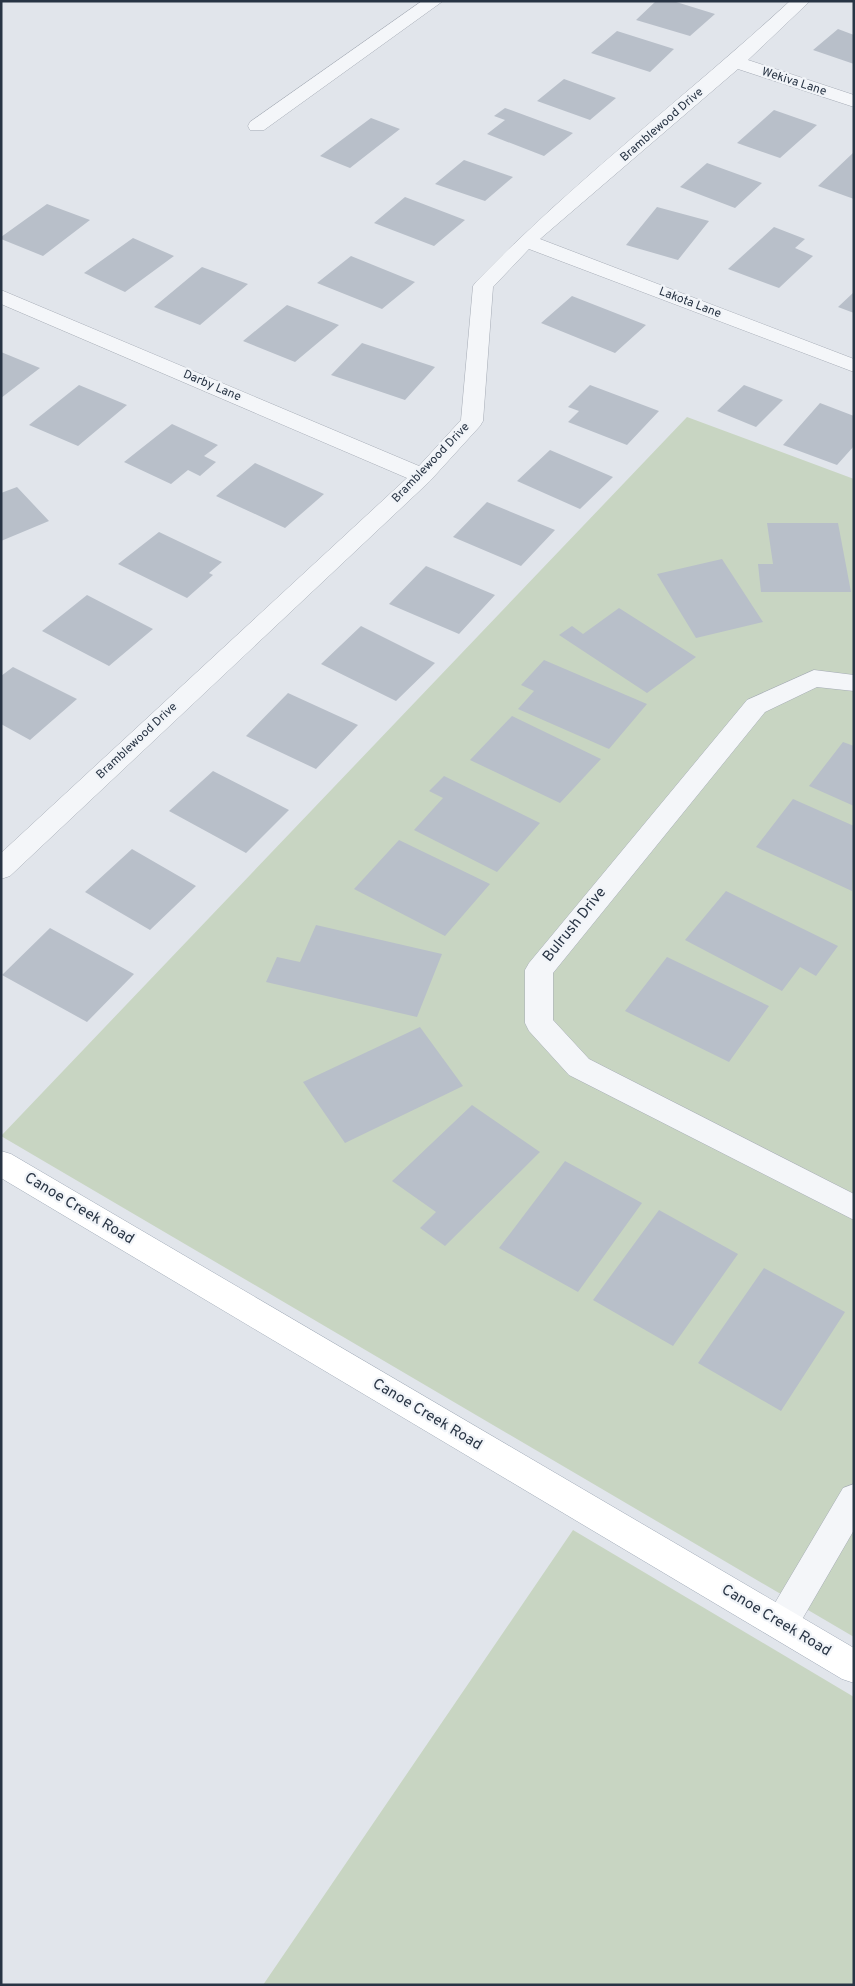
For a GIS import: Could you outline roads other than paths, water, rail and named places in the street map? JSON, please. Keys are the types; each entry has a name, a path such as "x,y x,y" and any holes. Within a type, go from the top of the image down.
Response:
{"main road":[{"name":"Canoe Creek Road","path":"1,1163 854,1667"}],"street":[{"path":"257,126 434,1"},
{"name":"Bramblewood Drive","path":"1,868 422,476 472,422 483,286 526,241 735,62 801,1"},
{"name":"Wekiva Lane","path":"735,62 854,101"},
{"name":"Lakota Lane","path":"526,241 854,366"},
{"name":"Darby Lane","path":"1,296 422,476"},
{"name":"Bulrush Drive","path":"854,684 814,678 756,706 539,970 539,1023 579,1067 854,1208"},
{"path":"781,1624 854,1500"}]}
